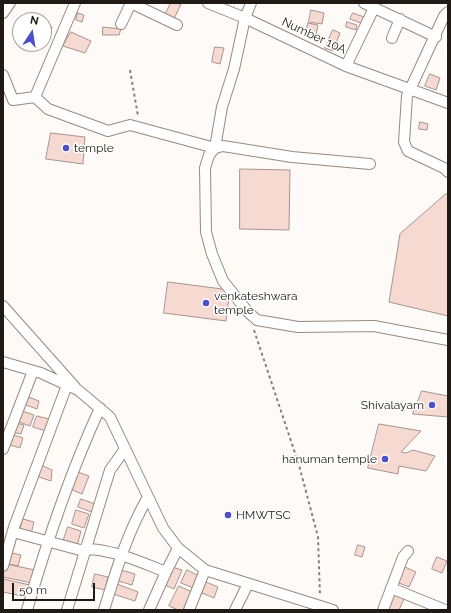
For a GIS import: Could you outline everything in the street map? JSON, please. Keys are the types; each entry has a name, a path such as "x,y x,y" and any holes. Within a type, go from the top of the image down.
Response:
{"street":[{"path":"3,13 10,3"},
{"path":"35,97 75,3"},
{"path":"121,24 131,3 177,25"},
{"name":"Number 10A","path":"208,3 245,18 346,66 448,103"},
{"path":"250,3 245,18 234,69 222,108 215,148 210,155 205,168 206,232 212,254 223,281 248,312 257,320 298,326 374,326 448,340"},
{"path":"364,3 436,37"},
{"path":"346,66 374,8"},
{"path":"448,12 444,16 436,37 407,96 404,142 408,151 444,168 448,172"},
{"path":"392,38 400,20"},
{"path":"3,75 12,100 35,97"},
{"path":"35,97 48,109 108,131 130,125 215,148 223,146 292,158 370,164"},
{"path":"3,306 78,390 110,417 163,528 178,548 205,570 332,610"},
{"path":"3,362 33,371 78,390"},
{"path":"3,449 33,371"},
{"path":"3,566 13,532 67,385"},
{"path":"27,610 41,562 75,466 100,408"},
{"path":"67,610 110,470 125,449"},
{"path":"104,610 121,554 148,497"},
{"path":"13,532 80,550 86,549 121,554 166,572"},
{"path":"149,610 178,548"},
{"path":"383,610 403,557 408,551"},
{"path":"189,610 205,570"},
{"path":"235,610 248,584"},
{"path":"391,588 445,610"}],"path":[{"path":"130,70 141,128"},
{"path":"248,312 299,465 318,538 321,606"}],"building":[{"path":"171,3 181,4 174,19 165,15"},
{"path":"311,10 324,13 322,24 309,22"},
{"path":"78,13 84,15 82,22 76,20"},
{"path":"353,13 364,17 361,23 350,19"},
{"path":"347,22 357,25 356,30 346,27"},
{"path":"308,23 318,25 316,35 306,33"},
{"path":"103,27 121,29 119,35 103,35"},
{"path":"333,30 340,33 333,51 325,48"},
{"path":"71,32 91,41 85,53 63,46"},
{"path":"215,47 224,48 220,64 212,62"},
{"path":"430,74 440,78 436,90 425,86"},
{"path":"420,122 428,124 427,130 419,129"},
{"name":"temple","path":"51,133 85,137 83,164 46,159"},
{"path":"240,169 290,170 289,230 240,229"},
{"path":"446,194 448,194 448,316 389,302 400,234"},
{"path":"168,282 230,290 226,321 164,313"},
{"name":"Shivalayam","path":"422,391 448,396 448,417 413,414"},
{"path":"26,396 39,401 37,409 23,404"},
{"path":"22,411 34,415 30,426 19,422"},
{"path":"37,416 49,419 46,431 33,427"},
{"path":"16,423 24,425 21,434 13,432"},
{"path":"379,424 421,431 401,452 406,453 413,450 435,456 426,471 399,466 398,474 368,468"},
{"path":"11,434 23,438 20,448 7,444"},
{"path":"41,465 52,470 51,481 39,477"},
{"path":"75,471 89,476 82,494 68,488"},
{"path":"81,499 95,504 92,512 78,507"},
{"path":"76,510 89,514 84,528 72,524"},
{"path":"23,519 34,522 31,534 20,531"},
{"path":"68,527 81,531 77,546 63,542"},
{"path":"358,545 365,547 362,557 355,555"},
{"path":"8,552 21,555 18,566 5,563"},
{"path":"437,557 447,561 442,573 432,569"},
{"path":"6,564 35,570 32,583 3,577"},
{"path":"172,567 182,570 174,589 165,585"},
{"path":"405,567 416,572 409,587 399,583"},
{"path":"121,570 135,574 132,585 118,581"},
{"path":"187,570 201,577 196,589 181,583"},
{"path":"95,574 108,577 105,590 92,587"},
{"path":"3,579 30,585 27,597 3,592"},
{"path":"206,582 218,587 214,598 202,593"},
{"path":"117,584 138,592 135,601 113,594"},
{"path":"179,586 192,592 183,610 178,610 169,606"},
{"path":"393,594 404,599 399,610 386,610"}],"place":[{"name":"temple","path":"66,148"},
{"name":"venkateshwara temple","path":"206,303"},
{"name":"Shivalayam","path":"432,405"},
{"name":"hanuman temple","path":"385,459"},
{"name":"HMWTSC","path":"228,515"}]}
